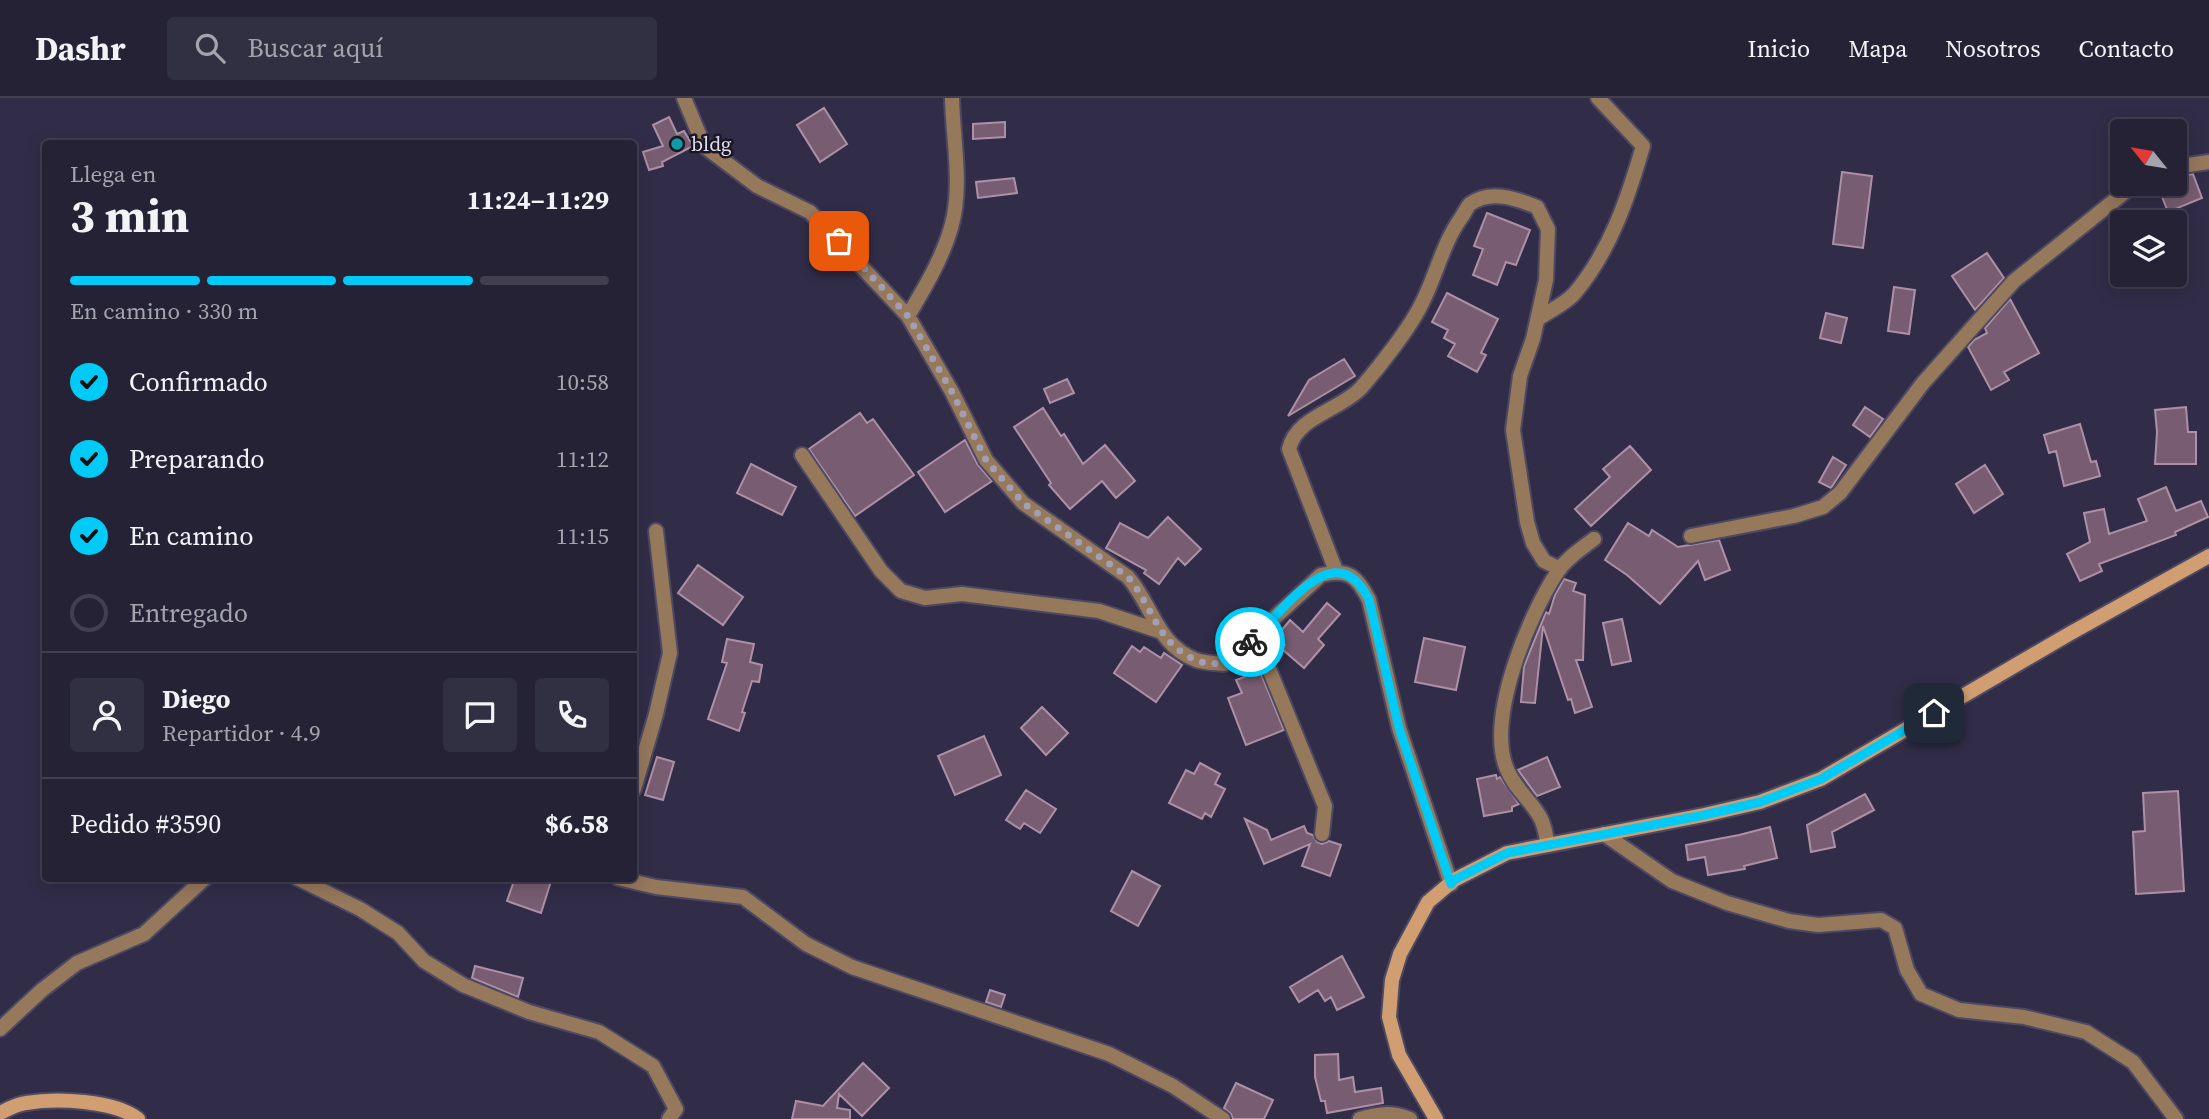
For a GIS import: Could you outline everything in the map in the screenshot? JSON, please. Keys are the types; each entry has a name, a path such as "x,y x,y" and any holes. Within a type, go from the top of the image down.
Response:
{"main road":[{"path":"1436,1119 1399,1055 1389,1017 1392,980 1399,954 1428,902 1454,880 1507,853 1760,802 1821,779 2069,634 2209,556"},
{"path":"0,1113 23,1103 64,1101 111,1107 138,1119"}],"street":[{"path":"684,98 704,146 757,186 810,212 908,316 952,392 986,460 1023,503 1128,577 1140,591 1159,631 1170,643 1197,661 1224,664 1321,575 1336,571 1351,575 1363,587 1369,600 1399,728 1451,884"},
{"path":"908,316 925,287 951,228 956,188 952,98"},
{"path":"1538,319 1573,295 1604,251 1627,201 1643,146 1598,98"},
{"path":"2188,165 2209,162"},
{"path":"1336,571 1289,449 1292,439 1300,429 1359,390 1411,323 1424,299 1448,236 1470,204 1491,196 1514,198 1537,207 1548,229 1546,280 1538,319 1520,376 1515,405 1514,447 1533,543 1544,561 1560,569"},
{"path":"1691,536 1794,516 1823,507 1840,493 1923,383 2014,281 2119,196"},
{"path":"802,455 881,571 901,591 925,598 962,594 1099,611 1159,631"},
{"path":"637,779 670,653 656,531"},
{"path":"1548,845 1541,818 1519,792 1506,769 1500,747 1501,722 1523,638 1560,569 1594,539"},
{"path":"1256,637 1325,806 1322,834"},
{"path":"1604,834 1672,881 1727,903 1789,921 1818,925 1881,920 1895,928 1907,970 1921,994 1958,1010 2024,1017 2087,1032 2133,1062 2176,1119"},
{"path":"0,1028 77,963 145,934 201,882"},
{"path":"305,882 360,909 398,933 424,961 463,985 529,1012 599,1032 653,1066 676,1109 669,1119"},
{"path":"632,882 743,897 806,944 852,967 1109,1054 1173,1086 1223,1119"},
{"path":"1360,1119 1378,1113 1398,1114 1410,1119"}],"building":[{"path":"824,108 847,144 820,162 797,125"},
{"path":"669,117 677,134 684,131 693,146 662,162 663,166 649,170 643,152 663,146 653,125"},
{"path":"1005,122 1005,137 973,139 973,124"},
{"path":"1842,172 1872,176 1863,248 1833,244"},
{"path":"2193,174 2202,198 2167,210 2162,196 2188,196 2188,175"},
{"path":"1014,178 1017,193 978,198 976,182"},
{"path":"1487,213 1530,230 1516,265 1506,262 1497,285 1473,275 1483,249 1474,246"},
{"path":"1987,253 2004,278 1975,310 1952,276"},
{"path":"1894,287 1915,290 1909,334 1888,331"},
{"path":"1447,293 1498,319 1481,353 1486,355 1477,372 1448,356 1455,344 1444,338 1448,330 1432,322"},
{"path":"2010,299 2039,353 2004,372 2009,380 1991,390 1968,347 1987,333 1985,328"},
{"path":"1826,313 1847,318 1841,343 1820,338"},
{"path":"1344,359 1355,376 1288,416 1309,380"},
{"path":"1067,379 1074,393 1050,403 1044,389"},
{"path":"1865,407 1883,419 1870,437 1853,425"},
{"path":"2186,407 2188,432 2196,432 2196,464 2155,464 2155,410"},
{"path":"1043,408 1083,464 1105,445 1135,481 1116,498 1102,481 1070,509 1049,485 1051,483 1014,427"},
{"path":"860,413 867,423 873,419 914,475 855,516 809,449"},
{"path":"2080,424 2091,462 2096,461 2100,476 2064,486 2056,451 2049,453 2044,435"},
{"path":"965,440 978,465 992,481 945,512 918,472"},
{"path":"1630,446 1651,470 1591,526 1575,509 1610,477 1603,469"},
{"path":"1833,457 1846,465 1831,488 1819,482"},
{"path":"751,464 796,487 782,515 737,493"},
{"path":"1985,465 2003,494 1974,513 1956,484"},
{"path":"2166,487 2176,511 2201,501 2208,517 2175,532 2176,535 2099,564 2102,571 2080,581 2067,554 2090,542 2084,513 2104,509 2109,534 2147,521 2138,499"},
{"path":"1168,517 1201,549 1185,565 1178,558 1159,584 1144,573 1146,570 1106,548 1120,523 1148,538"},
{"path":"1628,523 1649,536 1652,530 1678,547 1719,540 1730,570 1705,580 1698,561 1660,604 1605,560"},
{"path":"698,565 743,597 723,625 678,593"},
{"path":"1564,579 1576,583 1573,591 1585,595 1583,660 1576,660 1592,707 1575,713 1543,626 1535,703 1521,702 1524,666 1546,612 1549,614"},
{"path":"1327,603 1340,614 1318,639 1324,645 1304,668 1282,649 1285,645 1276,637 1290,620 1303,632"},
{"path":"1622,619 1631,661 1612,665 1603,623"},
{"path":"1424,638 1465,647 1456,690 1415,682"},
{"path":"727,639 754,644 750,662 762,665 759,682 752,681 739,731 708,719 727,663 722,662"},
{"path":"1132,646 1140,652 1144,647 1161,658 1164,653 1182,665 1156,702 1114,673"},
{"path":"1260,671 1284,730 1246,745 1228,698 1242,693 1236,680"},
{"path":"1042,707 1068,733 1046,755 1021,728"},
{"path":"984,736 1001,775 955,795 938,756"},
{"path":"657,757 674,762 663,800 645,795"},
{"path":"1547,757 1560,787 1537,796 1518,770"},
{"path":"1200,763 1220,774 1215,784 1225,789 1211,817 1205,813 1202,819 1169,803 1186,770 1194,774"},
{"path":"1496,775 1519,804 1512,807 1512,811 1484,816 1477,779"},
{"path":"1026,790 1056,809 1040,833 1024,823 1020,829 1006,820"},
{"path":"2178,791 2184,891 2136,894 2133,832 2145,831 2143,793"},
{"path":"1865,794 1874,810 1832,832 1835,847 1811,852 1807,825"},
{"path":"1245,819 1267,830 1271,840 1304,826 1317,842 1322,844 1329,841 1341,845 1330,876 1302,866 1310,844 1264,864"},
{"path":"1770,827 1777,858 1744,866 1745,869 1708,875 1705,857 1688,860 1686,845"},
{"path":"1132,871 1160,886 1138,926 1111,911"},
{"path":"514,882 551,882 541,913 507,901"},
{"path":"1342,956 1364,997 1337,1010 1331,997 1325,1001 1318,990 1299,1002 1290,987"},
{"path":"475,966 523,978 518,997 472,978"},
{"path":"990,990 1005,995 1001,1007 986,1002"},
{"path":"1338,1054 1339,1080 1353,1077 1355,1092 1381,1088 1383,1103 1327,1113 1315,1077 1315,1055"},
{"path":"863,1063 889,1088 862,1116 839,1094 837,1108 850,1110 850,1119 792,1119 796,1101 823,1106"},
{"path":"1236,1083 1273,1100 1264,1119 1233,1119 1224,1108"}],"way so far":[{"path":"839,241 908,316 952,392 986,460 1023,503 1128,577 1140,591 1159,631 1170,643 1197,661 1224,664 1250,642"}],"place":[{"name":"bldg","path":"677,144"}],"route":[{"path":"1250,642 1321,575 1336,571 1351,575 1363,587 1369,600 1399,728 1451,884 1507,853 1760,802 1821,779 1934,713"}]}
